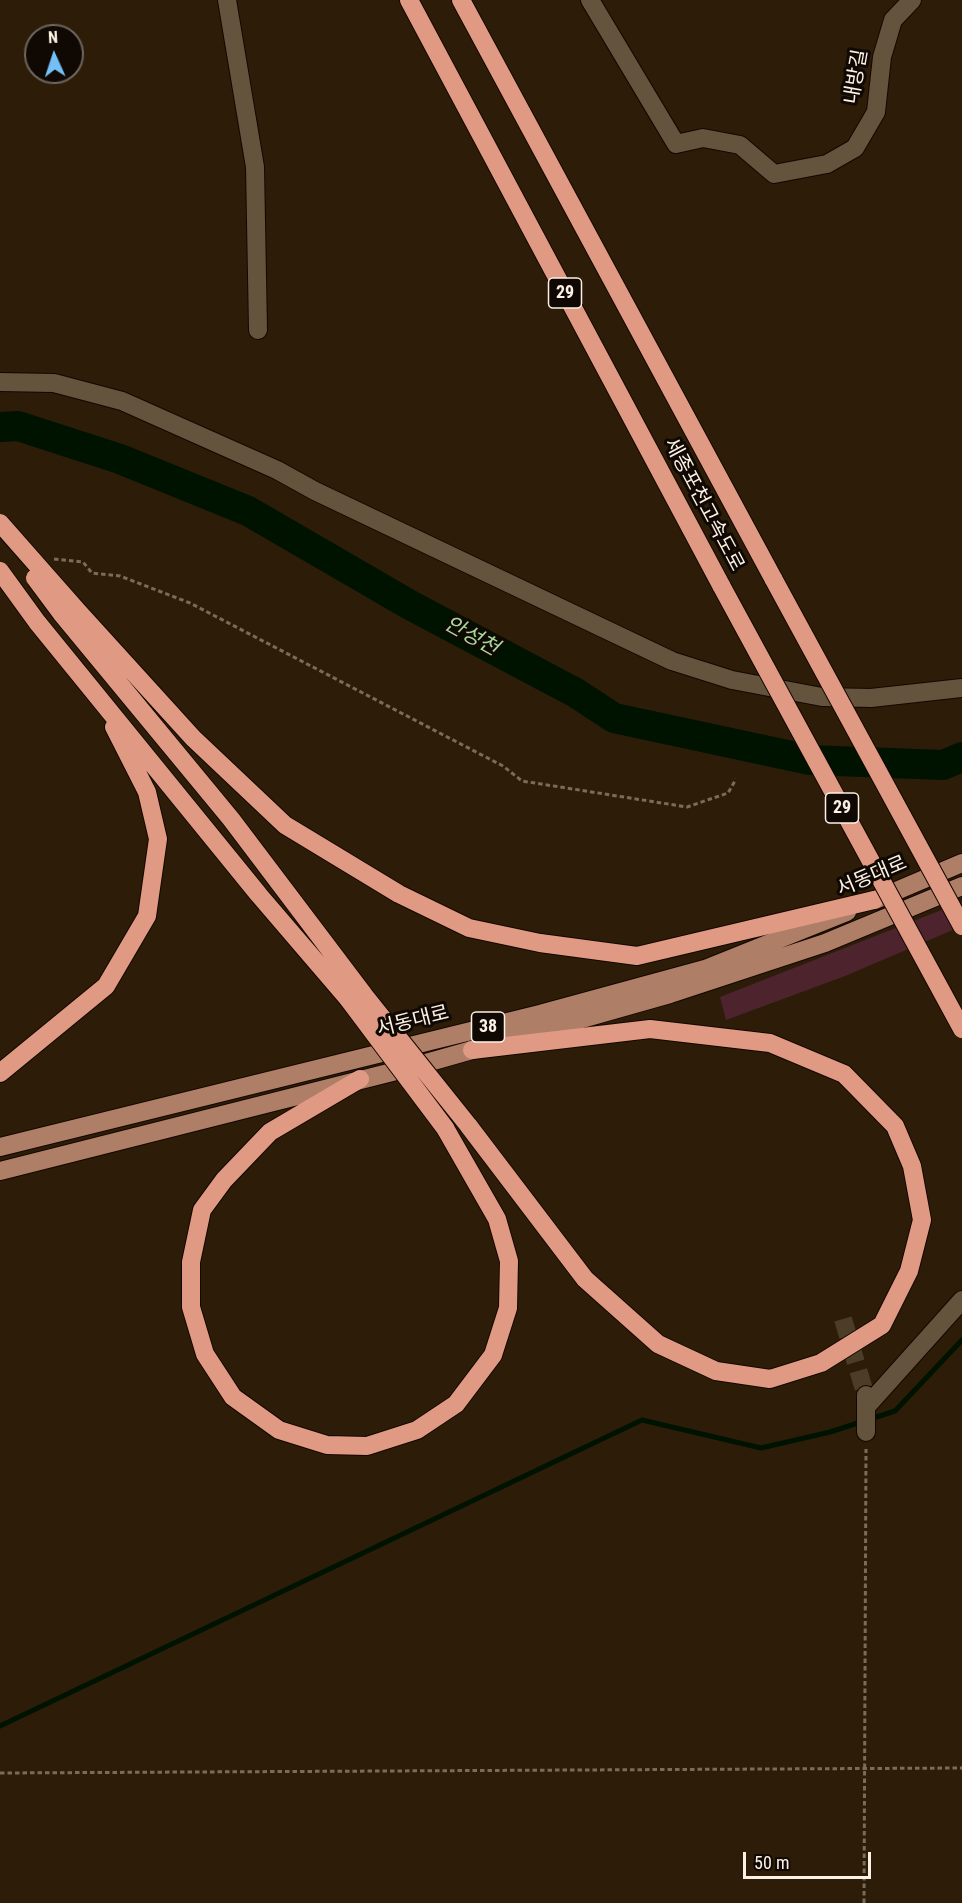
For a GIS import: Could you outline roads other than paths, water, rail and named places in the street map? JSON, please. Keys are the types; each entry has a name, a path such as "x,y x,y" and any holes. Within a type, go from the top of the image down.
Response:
{"highway":[{"name":"세종포천고속도로","path":"409,0 722,587 962,1029"},
{"name":"세종포천고속도로","path":"461,0 962,926"},
{"path":"0,523 231,819 445,1128 497,1219 509,1261 508,1308 494,1355 456,1404 417,1430 367,1446 327,1445 279,1430 233,1396 205,1354 191,1307 191,1262 202,1210 224,1180 270,1132 360,1079"},
{"path":"0,532 68,610 193,738 285,825 399,894 469,927 540,943 637,956 874,900"},
{"path":"0,571 37,622 259,895 357,998 468,1125 585,1279 658,1344 716,1371 770,1379 821,1364 882,1324 909,1271 922,1220 912,1166 896,1126 844,1074 770,1043 650,1029 472,1050"},
{"path":"0,1073 106,986 147,916 158,839 147,792 96,693"}],"main road":[{"name":"서동대로","path":"0,1147 540,1014 705,969 962,863"},
{"name":"38","path":"0,1171 472,1050 734,975 825,943 962,886"}],"lane":[{"path":"227,0 255,167 258,330"},
{"name":"내방길","path":"590,0 675,144 703,138 740,145 774,174 827,164 855,148 876,112 882,57 893,20 912,0"},
{"path":"0,382 54,383 122,401 277,470 315,491 672,661 732,680 783,692 822,697 871,698 962,688"},
{"path":"866,1432 866,1404 962,1300"}],"waterway":[{"name":"안성천","path":"0,427 18,426 120,459 248,511 410,605 576,693 614,718 810,760 943,765 962,757"},
{"path":"0,1726 642,1420 761,1448 830,1432 895,1411 962,1340"}],"tunnel":[{"path":"843,1319 865,1393"}]}
